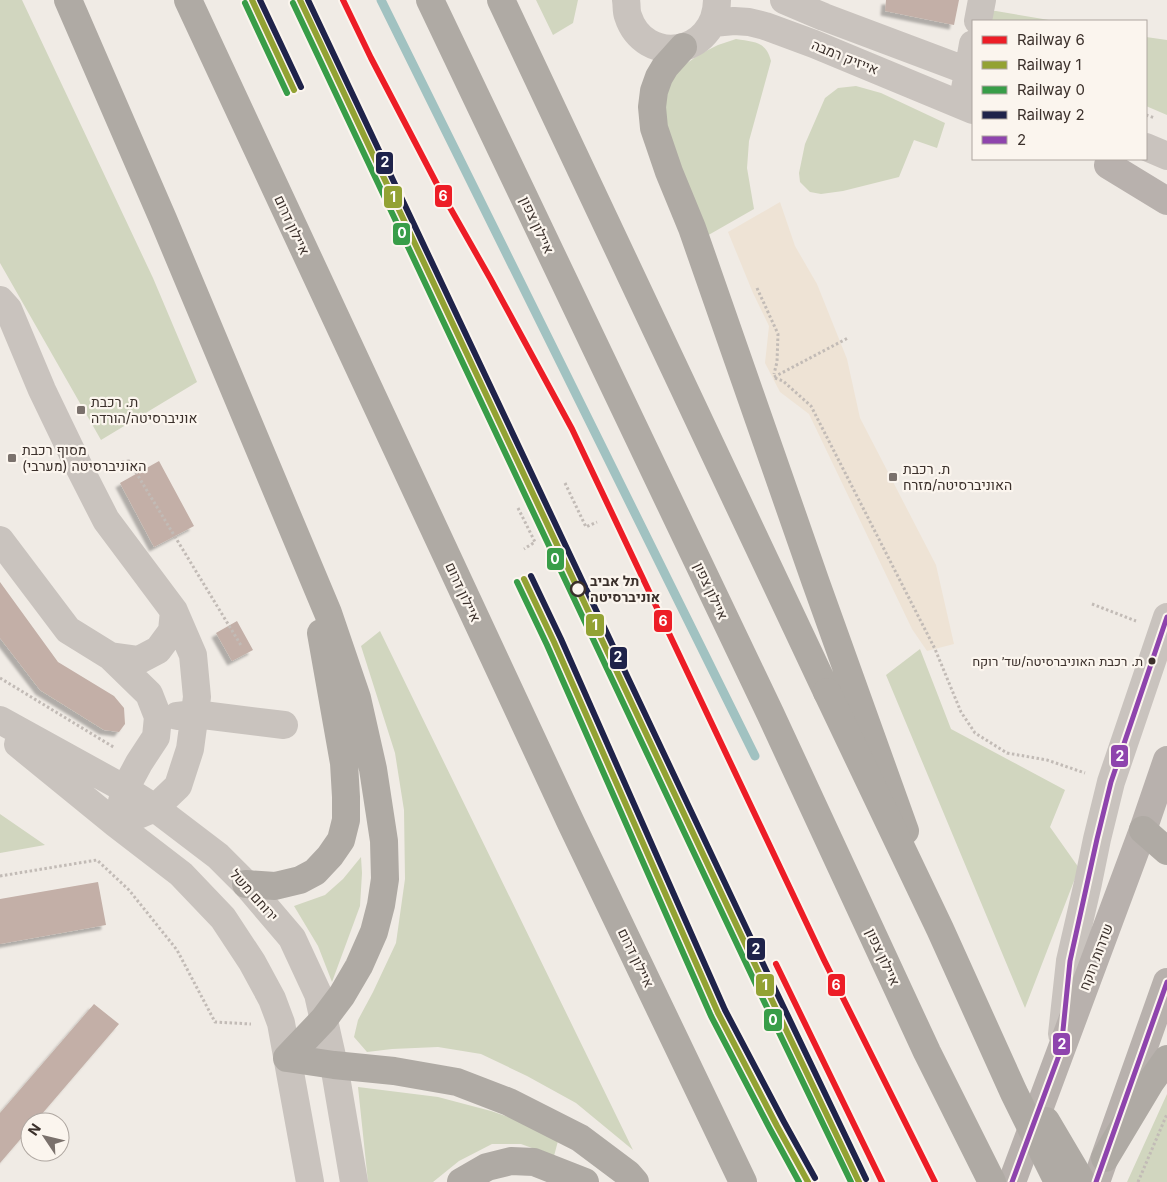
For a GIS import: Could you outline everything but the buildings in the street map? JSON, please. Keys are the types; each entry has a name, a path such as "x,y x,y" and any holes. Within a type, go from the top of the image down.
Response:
{"highway":[{"path":"68,0 163,219 328,613 357,698 373,769 384,841 385,879 374,932 359,966 342,994 324,1019 287,1058"},
{"name":"איילון דרום","path":"188,0 571,823 743,1182"},
{"name":"איילון צפון","path":"430,0 770,713 927,1052 992,1182"},
{"path":"501,0 839,685 958,972 1058,1182"},
{"path":"683,47 665,67 659,77 654,91 652,107 654,128 669,172 692,228 839,685"},
{"path":"246,884 274,886 300,880 314,872 330,856 341,840 346,820 344,763 309,568"},
{"path":"1155,830 1167,851"},
{"path":"958,972 1082,1182"},
{"path":"287,1058 394,1071 458,1082 509,1102 580,1138 628,1174 635,1182"},
{"path":"1100,1170 1150,1083 1167,1059"},
{"path":"461,1182 486,1166 511,1161 534,1162 585,1182"}],"main road":[{"path":"1100,162 1167,201"},
{"name":"שדרות רוקח","path":"1012,1182 1061,1050 1155,830 1167,760"},
{"path":"1100,1170 1167,982"}],"street":[{"path":"626,0 627,14 633,28 655,46 669,49 683,47 695,42 706,34 715,11"},
{"path":"978,20 982,0"},
{"path":"804,6 814,44"},
{"path":"804,6 971,72"},
{"name":"אייזיק רמבה","path":"715,11 734,21 749,22 814,44 967,107"},
{"path":"967,107 972,58"},
{"path":"1147,147 1167,156"},
{"path":"1100,162 1167,188"},
{"path":"0,300 8,309 42,390 106,520 174,611 193,655 197,697 190,749 178,786 155,808 116,824"},
{"path":"0,540 68,630 110,656 149,694 158,717 156,737 125,789 116,824"},
{"path":"110,656 139,660 158,650 172,631 174,611"},
{"path":"1061,1050 1070,961 1097,839 1111,782 1164,624"},
{"path":"158,717 195,714 284,725"},
{"name":"ירוחם משל","path":"0,720 125,789 155,808 218,856 246,884 292,938 318,994 334,1065 354,1182"},
{"path":"0,730 181,874 222,918 252,962 272,999 281,1023 310,1182"}],"path":[{"path":"757,288 778,334 773,377"},
{"path":"773,377 848,338"},
{"path":"773,377 783,382 811,406 935,649 961,712 975,733 1007,753 1047,760 1111,782"},
{"path":"79,468 129,461 242,647"},
{"path":"565,483 586,527 597,522"},
{"path":"518,508 534,542 524,548"},
{"path":"1092,604 1164,624"},
{"path":"0,678 139,763"},
{"path":"0,876 97,860 130,890 177,950 215,1022 281,1023"},
{"path":"1138,1182 1167,1114"}],"green space":[{"path":"0,0 22,0 153,278 197,382 101,440 0,263"},
{"path":"536,0 578,0 573,23 553,35"},
{"path":"991,11 1049,20 992,20"},
{"path":"1147,37 1167,40 1167,115 1147,106"},
{"path":"736,39 754,42 762,46 769,54 771,61 749,141 747,168 754,209 705,237 665,130 663,106 668,84 680,68 700,54"},
{"path":"856,86 881,93 945,123 937,148 914,140 899,177 843,191 821,194 810,192 800,182 799,173 805,144 825,98 838,88"},
{"path":"380,631 633,1150 576,1103 527,1076 481,1054 438,1047 367,1052 354,1037 358,1020 396,943 405,879 404,810 395,753 361,646"},
{"path":"920,649 951,729 1065,790 1050,827 1079,868 1025,1008 886,675"},
{"path":"0,814 45,845 0,853"},
{"path":"361,857 360,906 332,982 318,946 294,906 325,895 343,879"},
{"path":"358,1087 438,1097 491,1111 523,1122 558,1141 554,1156 521,1144 492,1144 459,1161 433,1182 368,1182"},
{"path":"1167,1094 1167,1182 1127,1182"}],"shaded area":[{"path":"780,202 795,246 817,284 847,359 860,418 936,565 954,644 927,651 912,629 809,414 780,392 765,363 769,326 728,232"}],"waterway":[{"path":"381,0 755,756"}],"rail line":[{"name":"1","path":"252,0 294,90"},
{"name":"2","path":"260,0 301,87"},
{"name":"1","path":"300,0 859,1182"},
{"name":"2","path":"308,0 866,1179"},
{"name":"6","path":"343,0 440,190 572,429 824,960 935,1182"},
{"name":"0","path":"245,3 287,93"},
{"name":"0","path":"293,3 851,1182"},
{"name":"2","path":"531,576 561,639 725,1010 815,1178"},
{"name":"1","path":"524,579 554,642 718,1013 808,1182"},
{"name":"0","path":"517,582 547,645 711,1016 799,1182"},
{"name":"6","path":"776,964 882,1182"}],"transit line":[{"name":"2","path":"1012,1182 1061,1050 1070,961 1097,839 1111,782 1167,617"},
{"name":"2","path":"1096,1182 1167,982"}],"place":[{"name":"ת. רכבת אוניברסיטה/הורדה","path":"81,410"},
{"name":"מסוף רכבת האוניברסיטה (מערבי)","path":"12,458"},
{"name":"ת. רכבת האוניברסיטה/מזרח","path":"893,477"},
{"name":"תל אביב אוניברסיטה","path":"578,589"},
{"name":"ת. רכבת האוניברסיטה/שד׳ רוקח","path":"1152,661"}]}
